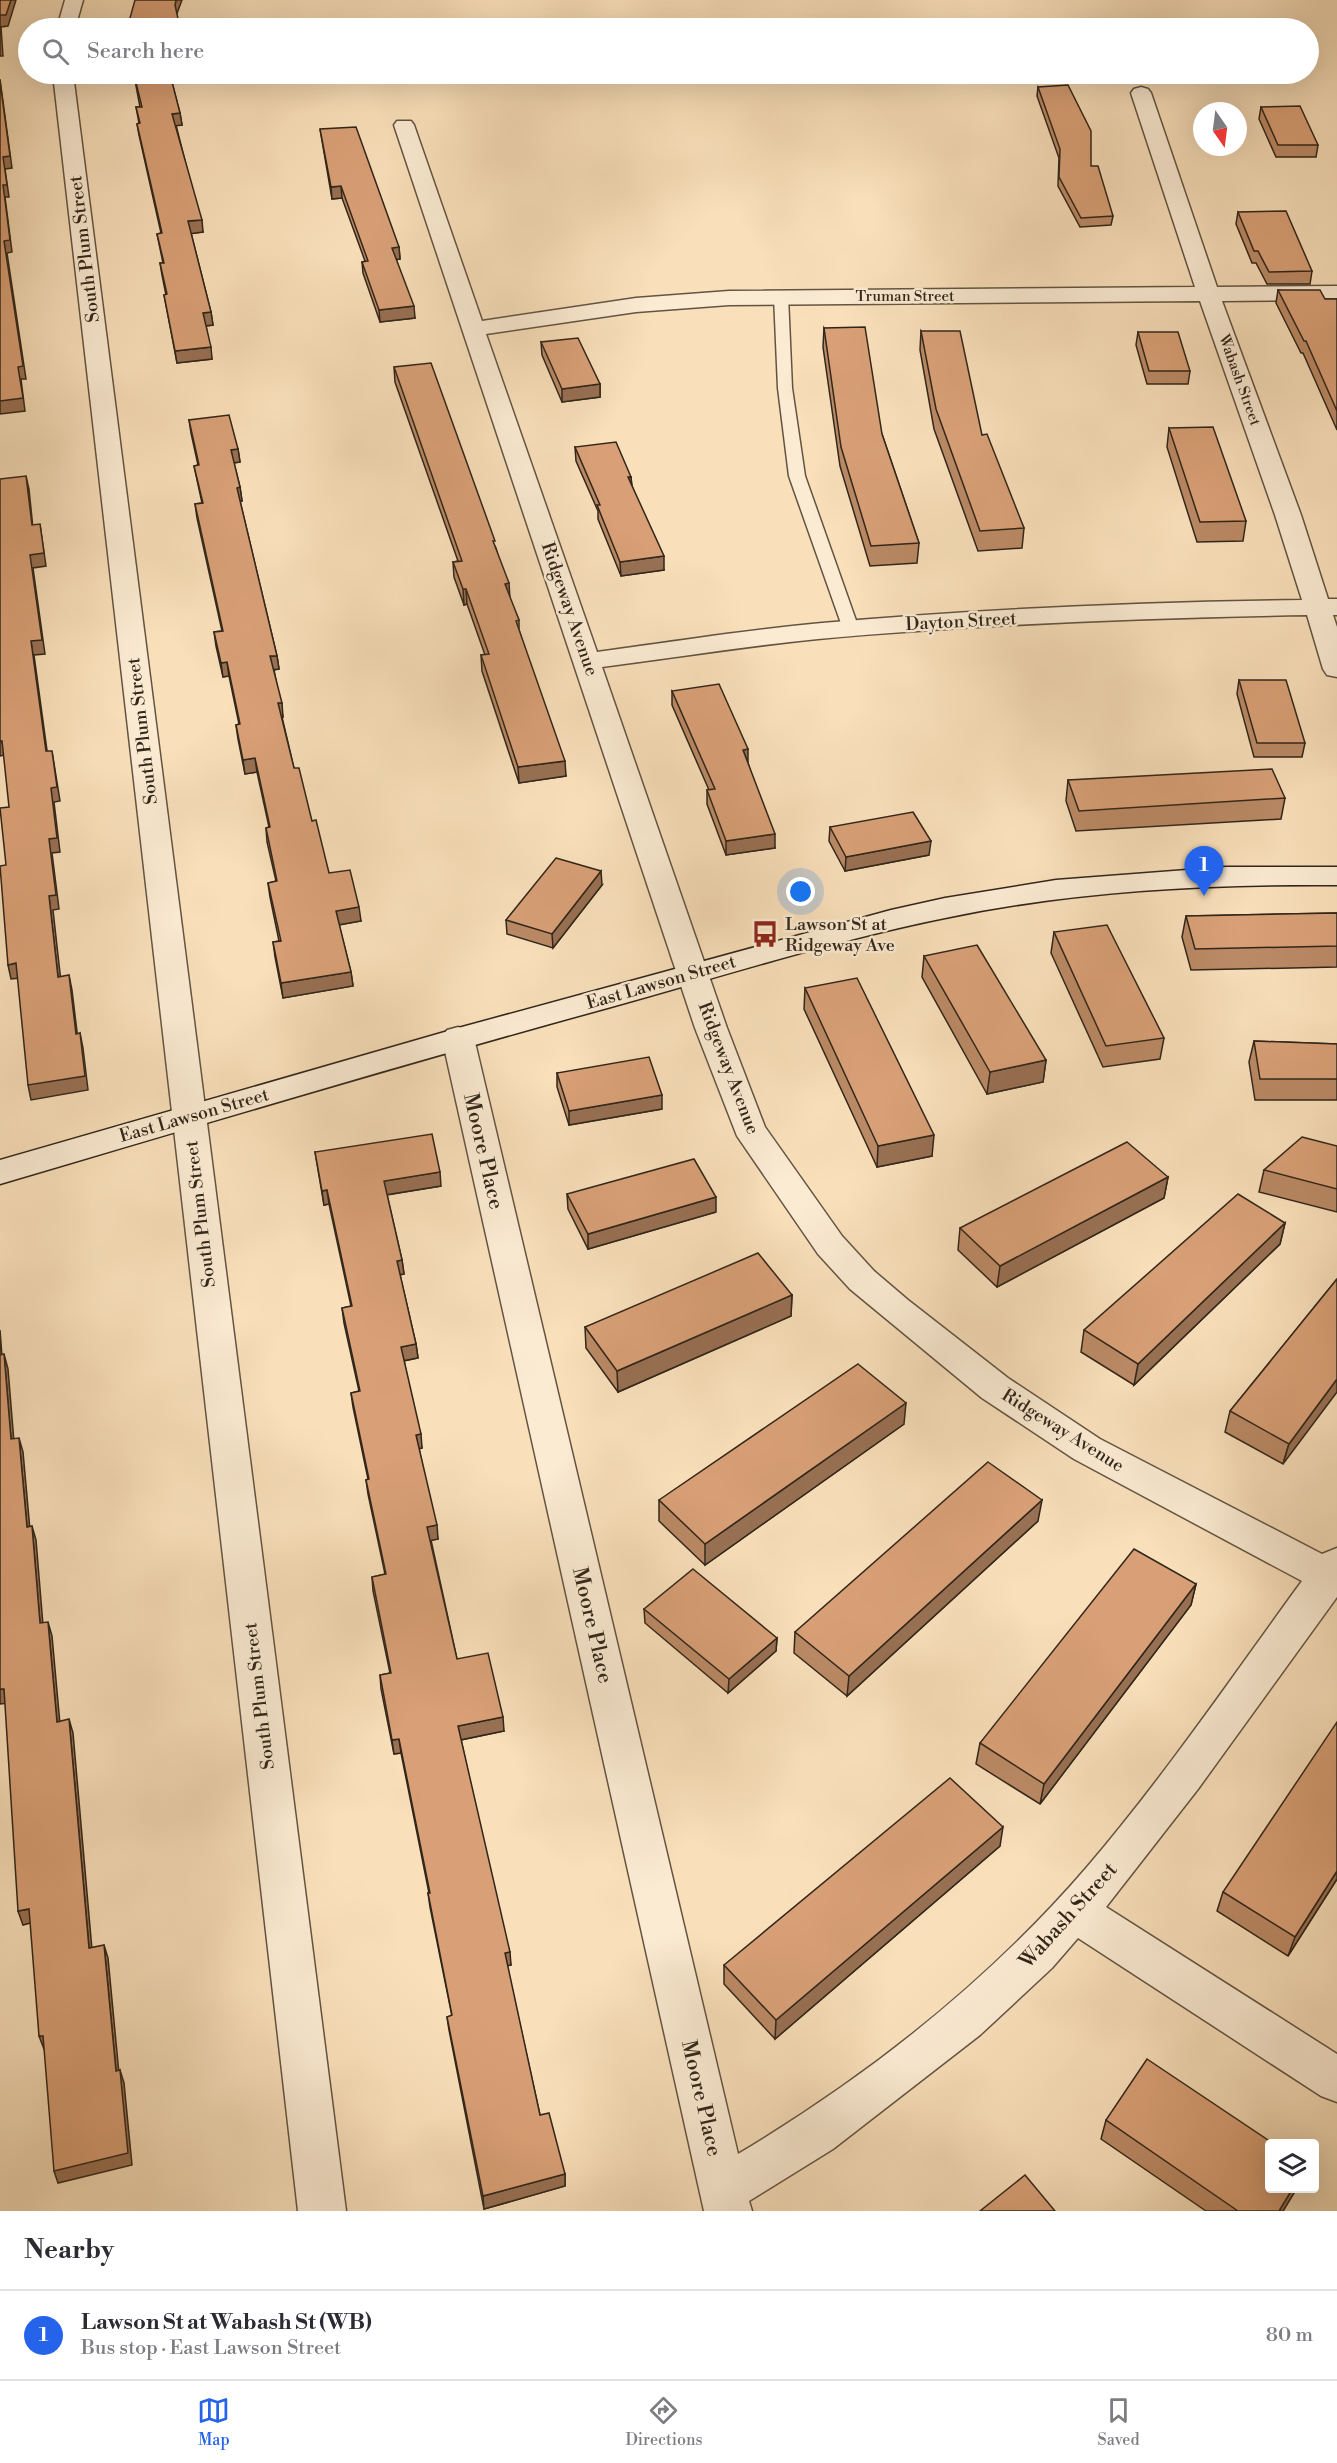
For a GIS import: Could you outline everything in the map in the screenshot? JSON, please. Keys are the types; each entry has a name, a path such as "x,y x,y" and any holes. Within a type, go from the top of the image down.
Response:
{"street":[{"path":"69,18 74,0"},
{"name":"South Plum Street","path":"64,84 322,2211"},
{"name":"Wabash Street","path":"1141,93 1209,295 1288,515 1328,607 1337,669"},
{"name":"Ridgeway Avenue","path":"404,125 693,973 749,1128 765,1154 830,1245 862,1280 995,1388 1087,1449 1334,1574"},
{"name":"Truman Street","path":"475,328 636,304 781,296 1337,293"},
{"name":"Dayton Street","path":"588,661 850,629 1067,615 1328,607"},
{"name":"East Lawson Street","path":"0,1172 458,1038 894,919 999,898 1180,879 1273,875 1337,876"},
{"name":"Moore Place","path":"458,1038 726,2200"},
{"name":"Wabash Street","path":"726,2200 879,2087 964,2020 1036,1953 1102,1881 1334,1574"},
{"path":"1074,1911 1337,2080"}],"lane":[{"path":"781,296 785,388 797,476 850,629"}],"building":[{"path":"0,0 11,0 6,15 0,15"},
{"path":"135,0 176,0 178,18 130,18"},
{"path":"0,82 10,156 3,157 7,185 3,185 10,240 4,241 23,366 18,367 23,398 0,401"},
{"path":"136,84 173,84 180,113 172,114 202,220 188,221 211,312 203,313 211,347 175,351 160,263 164,263 157,234 162,233 137,124 140,123 136,107 142,107"},
{"path":"1068,85 1091,131 1091,166 1098,166 1113,216 1081,218 1059,177 1060,149 1038,87"},
{"path":"1300,106 1318,145 1278,145 1261,107"},
{"path":"356,127 399,247 392,248 414,306 379,310 362,262 368,261 341,186 331,187 320,129"},
{"path":"1286,211 1312,271 1269,272 1258,251 1254,251 1238,212"},
{"path":"1278,290 1320,290 1325,299 1337,299 1337,411 1306,341"},
{"path":"865,327 882,434 919,543 871,546 841,447 824,328"},
{"path":"921,331 960,331 982,435 987,434 1024,528 980,531 936,409"},
{"path":"1138,332 1178,332 1190,371 1149,371"},
{"path":"578,338 600,384 562,389 541,342"},
{"path":"431,363 495,541 493,541 509,583 505,584 519,620 516,621 565,761 518,767 481,655 489,654 466,589 463,589 453,562 462,561 394,367"},
{"path":"229,415 238,449 231,450 240,487 237,488 277,656 270,656 282,703 278,703 294,768 299,768 312,821 316,820 329,873 350,870 359,907 336,911 351,972 281,983 273,942 281,941 268,883 277,881 266,828 270,827 255,758 243,760 236,725 240,724 227,662 221,663 214,632 223,631 195,504 203,503 194,466 199,465 189,420"},
{"path":"1213,427 1246,521 1200,522 1169,428"},
{"path":"616,442 631,477 628,477 664,556 620,562 597,505 600,505 575,447"},
{"path":"26,476 32,525 40,524 44,553 30,555 42,640 31,641 46,751 52,751 57,787 51,788 57,838 49,839 56,895 49,896 58,977 69,975 76,1034 80,1033 85,1076 28,1085 16,963 8,965 0,866 6,865 0,808 9,807 2,741 0,741 0,479"},
{"path":"1239,680 1286,680 1305,743 1257,743"},
{"path":"719,684 748,749 743,750 775,834 726,841 707,790 715,789 672,691"},
{"path":"1272,769 1285,798 1079,811 1068,780"},
{"path":"913,812 931,841 846,857 830,827"},
{"path":"556,858 601,871 552,934 506,920"},
{"path":"1337,913 1337,946 1195,949 1186,916"},
{"path":"1107,925 1164,1038 1106,1046 1054,932"},
{"path":"977,945 1046,1060 990,1072 924,956"},
{"path":"857,978 934,1135 878,1146 805,988"},
{"path":"1254,1041 1337,1044 1337,1079 1260,1079"},
{"path":"649,1057 662,1095 569,1111 557,1073"},
{"path":"432,1134 440,1172 384,1181 402,1260 397,1261 416,1344 401,1347 421,1434 416,1435 437,1525 427,1527 457,1659 488,1653 503,1717 458,1726 510,1952 505,1953 540,2115 549,2113 565,2174 483,2196 447,2017 452,2015 428,1893 430,1893 399,1739 392,1740 380,1675 391,1673 372,1577 386,1574 351,1393 360,1391 342,1308 352,1306 327,1190 322,1191 315,1152"},
{"path":"1302,1137 1337,1146 1337,1189 1264,1170"},
{"path":"1127,1142 1168,1177 1000,1266 960,1228"},
{"path":"694,1159 716,1197 588,1234 567,1194"},
{"path":"1238,1194 1285,1223 1138,1364 1084,1330"},
{"path":"758,1253 792,1295 617,1371 585,1327"},
{"path":"1337,1279 1337,1379 1289,1444 1230,1411"},
{"path":"4,1354 11,1439 19,1438 27,1527 32,1526 40,1623 48,1622 57,1722 69,1719 89,1948 104,1945 116,2071 120,2070 128,2153 54,2171 43,2036 39,2036 29,1909 18,1911 4,1689 0,1689 0,1355"},
{"path":"858,1364 906,1403 705,1544 659,1500"},
{"path":"988,1462 1042,1500 849,1676 795,1632"},
{"path":"1134,1549 1196,1584 1044,1784 980,1743"},
{"path":"693,1569 777,1638 729,1679 644,1609"},
{"path":"1337,1722 1337,1871 1295,1937 1223,1892"},
{"path":"950,1778 1003,1827 776,2020 724,1965"},
{"path":"1147,2059 1267,2139 1265,2193 1290,2193 1279,2211 1238,2211 1106,2120"},
{"path":"1025,2175 1055,2211 980,2211"}],"place":[{"name":"Lawson St at Wabash St (WB)","path":"1204,896"},
{"name":"Lawson St at Ridgeway Ave","path":"765,934"}]}
